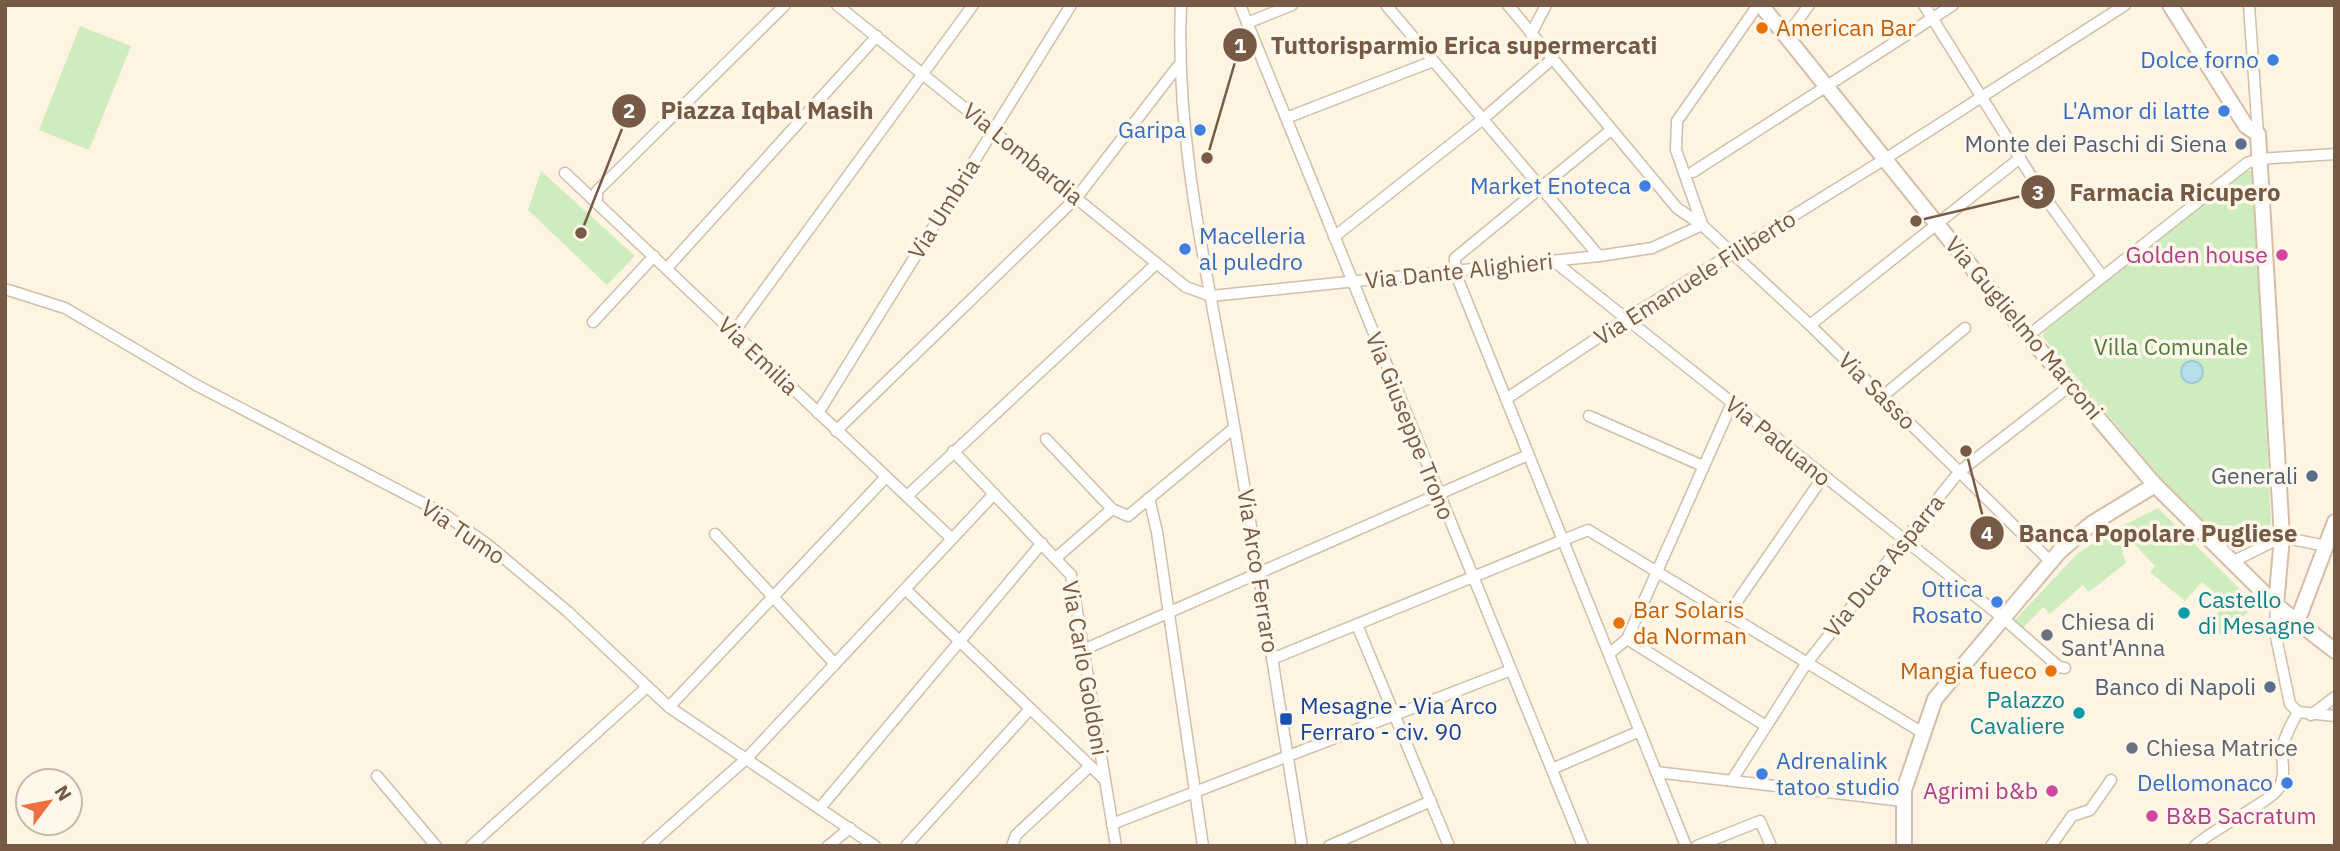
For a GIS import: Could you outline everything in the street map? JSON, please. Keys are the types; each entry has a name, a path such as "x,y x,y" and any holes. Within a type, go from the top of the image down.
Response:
{"main road":[{"name":"Via Guglielmo Marconi","path":"1759,5 2155,485 2276,605 2335,651"},
{"path":"2170,5 2246,126 2258,134 2282,537 2276,605"},
{"path":"1904,846 1903,801 1935,699 2050,561 2091,524 2155,485"},
{"path":"2297,622 2335,522"}],"street":[{"path":"597,202 597,191 785,5"},
{"name":"Via Lombardia","path":"837,5 993,128 1185,287 1211,296"},
{"path":"733,333 973,5"},
{"name":"Via Umbria","path":"818,413 1071,5"},
{"name":"Via Arco Ferraro","path":"1181,5 1178,66 1204,272 1211,296 1259,573 1302,846"},
{"name":"Via Giuseppe Trono","path":"1240,5 1583,846"},
{"path":"1247,23 1292,5"},
{"path":"1386,5 1431,62 1599,256"},
{"name":"Via Sasso","path":"1508,5 1667,198 1702,225 1810,325 2050,561"},
{"path":"1531,34 1546,5"},
{"path":"1702,225 1676,150 1677,121 1759,5"},
{"path":"1786,37 1809,5"},
{"path":"1924,5 2020,158 2102,276"},
{"path":"1693,172 1954,5"},
{"name":"Via Emanuele Filiberto","path":"1506,399 1626,319 1885,159 2124,5"},
{"path":"2249,5 2258,134"},
{"path":"667,268 877,36"},
{"path":"1334,237 1483,119 1552,59"},
{"path":"1286,118 1431,62"},
{"path":"836,431 1077,197 1178,66"},
{"path":"1611,130 1455,258 1455,272 1686,846"},
{"path":"2029,335 2247,163 2259,159 2335,154"},
{"path":"1810,325 2020,158"},
{"name":"Via Emilia","path":"565,173 951,538"},
{"name":"Via Dante Alighieri","path":"1211,296 1599,256 1652,248 1702,225"},
{"path":"593,323 654,256"},
{"name":"Via Paduano","path":"1555,262 2003,618 2059,667 2065,668"},
{"path":"907,496 1156,264"},
{"name":"Via Tumo","path":"5,289 65,308 196,385 444,514 487,544 598,640 668,707 875,846"},
{"path":"1883,396 1965,327"},
{"name":"Via Duca Asparra","path":"1732,780 1806,664 1959,472 2071,385"},
{"path":"1609,654 1627,639 1732,403"},
{"path":"1589,415 1703,466"},
{"path":"1046,439 1112,509 1128,516 1234,428"},
{"name":"Via Carlo Goldoni","path":"953,452 1056,557 1070,575 1116,846"},
{"path":"1083,650 1169,610 1528,456"},
{"path":"668,707 887,477"},
{"path":"1727,616 1823,477"},
{"path":"648,846 746,759 994,494"},
{"path":"1149,498 1169,610 1203,846"},
{"path":"1056,557 1112,509"},
{"path":"1272,659 1588,530 1923,733"},
{"path":"715,534 835,664"},
{"path":"2232,562 2282,537 2326,546"},
{"path":"820,808 1042,543"},
{"path":"905,589 1104,779"},
{"path":"2276,605 2275,632 2290,704 2298,712 2335,716"},
{"path":"1357,625 1449,846"},
{"path":"1627,639 1766,726"},
{"path":"1112,824 1511,670"},
{"path":"471,846 647,687"},
{"path":"2311,715 2335,697"},
{"path":"906,846 1030,709"},
{"path":"2195,846 2278,790 2286,770 2282,751 2298,712"},
{"path":"1552,769 1640,731"},
{"path":"1013,846 1016,835 1090,766"},
{"path":"1656,772 1903,801"},
{"path":"377,776 436,846"},
{"path":"2051,846 2072,816 2090,810 2111,780"},
{"path":"1329,846 1431,801"},
{"path":"1697,846 1760,821 1771,846"},
{"path":"828,846 850,828"}],"green space":[{"path":"80,26 131,46 89,150 39,130"},
{"name":"Villa Comunale","path":"2247,170 2253,172 2254,176 2271,524 2228,546 2163,481 2043,337 2044,330"},
{"path":"541,171 635,256 607,285 528,210"},
{"path":"2158,508 2255,604 2224,637 2208,624 2226,603 2202,582 2185,601 2150,572 2155,566 2133,543 2122,552 2126,563 2089,592 2083,585 2050,614 2043,607 2021,630 2013,622 2077,554 2108,533"}],"water":[{"path":"2192,361 2200,364 2203,372 2200,380 2192,383 2184,380 2181,372 2184,364"}],"place":[{"name":"American Bar","path":"1762,28"},
{"name":"Dolce forno","path":"2273,60"},
{"name":"L'Amor di latte","path":"2224,111"},
{"name":"Garipa","path":"1200,130"},
{"name":"Monte dei Paschi di Siena","path":"2241,144"},
{"name":"Tuttorisparmio Erica supermercati","path":"1207,158"},
{"name":"Market Enoteca","path":"1645,186"},
{"name":"Farmacia Ricupero","path":"1916,221"},
{"name":"Piazza Iqbal Masih","path":"581,233"},
{"name":"Macelleria al puledro","path":"1185,249"},
{"name":"Golden house","path":"2282,255"},
{"name":"Banca Popolare Pugliese","path":"1966,451"},
{"name":"Generali","path":"2312,476"},
{"name":"Ottica Rosato","path":"1997,602"},
{"name":"Castello di Mesagne","path":"2184,613"},
{"name":"Bar Solaris da Norman","path":"1619,623"},
{"name":"Chiesa di Sant'Anna","path":"2047,635"},
{"name":"Mangia fueco","path":"2051,671"},
{"name":"Banco di Napoli","path":"2270,687"},
{"name":"Palazzo Cavaliere","path":"2079,713"},
{"name":"Mesagne - Via Arco Ferraro - civ. 90","path":"1286,719"},
{"name":"Chiesa Matrice","path":"2132,748"},
{"name":"Adrenalink tatoo studio","path":"1762,774"},
{"name":"Dellomonaco","path":"2287,783"},
{"name":"Agrimi b&b","path":"2052,791"},
{"name":"B&B Sacratum","path":"2152,816"}]}
